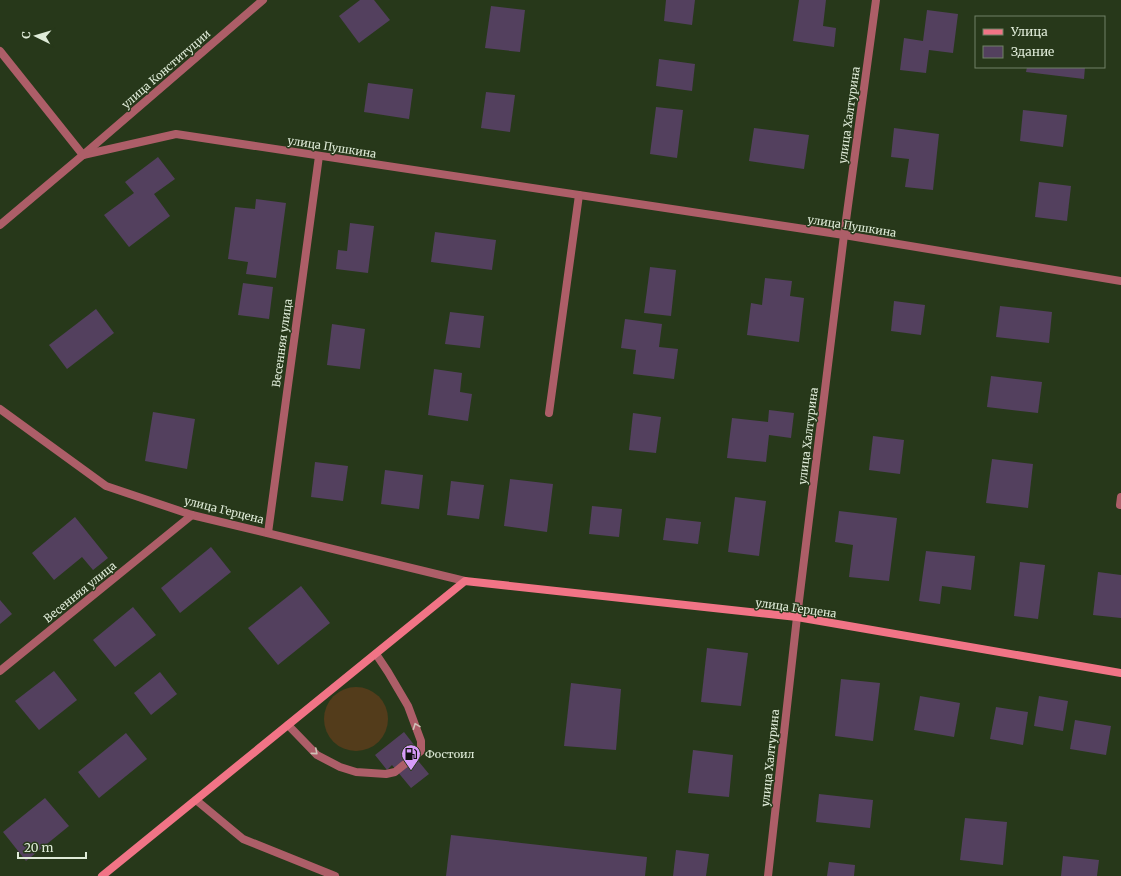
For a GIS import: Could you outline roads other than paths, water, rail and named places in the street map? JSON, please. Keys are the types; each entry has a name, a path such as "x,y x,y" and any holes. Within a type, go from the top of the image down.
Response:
{"street":[{"name":"улица Конституции","path":"0,225 263,0"},
{"name":"улица Халтурина","path":"768,876 796,617 844,236 876,0"},
{"path":"0,51 83,155"},
{"name":"улица Пушкина","path":"83,155 176,134 844,236 1121,281"},
{"name":"Весенняя улица","path":"268,533 319,156"},
{"path":"549,413 579,196"},
{"name":"улица Герцена","path":"0,409 106,486 192,515 466,581 796,617 1121,673"},
{"name":"Весенняя улица","path":"0,671 192,515"},
{"path":"102,876 466,581"},
{"path":"288,725 317,755 340,767 356,772 386,774 394,772 421,751 422,741 408,706 376,654"},
{"path":"196,800 242,839 335,876"}],"place":[{"name":"Фостоил","path":"411,771"}]}
